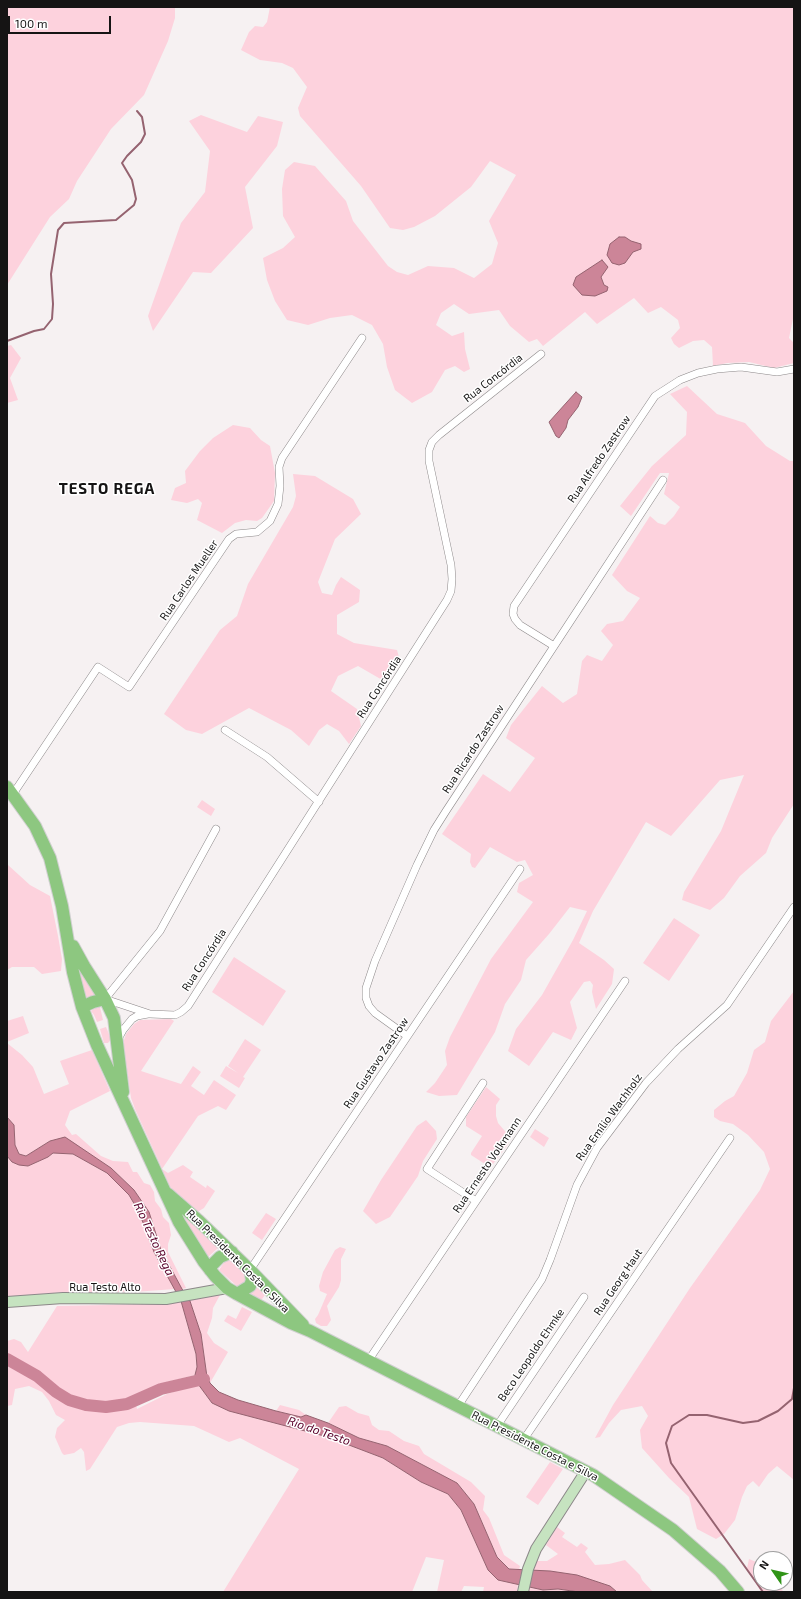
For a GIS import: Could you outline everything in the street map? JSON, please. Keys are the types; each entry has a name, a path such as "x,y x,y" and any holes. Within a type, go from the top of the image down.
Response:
{"main road":[{"name":"Rua Presidente Costa e Silva","path":"10,791 35,826 50,858 57,880 73,972 82,1007 99,1049 179,1222 213,1273 232,1291 291,1323 310,1331 586,1471 624,1495 673,1530 720,1571 738,1592"},
{"name":"Rua Presidente Costa e Silva","path":"66,932 79,959 105,999 114,1018 118,1041 124,1101"},
{"path":"82,1007 105,999"},
{"path":"99,1049 109,1048 118,1041"},
{"name":"Rua Presidente Costa e Silva","path":"166,1192 190,1212 232,1252 310,1331"},
{"path":"202,1292 213,1273 212,1265 220,1257 232,1252"},
{"path":"232,1291 250,1286 252,1280 250,1270"},
{"name":"Rua Testo Alto","path":"7,1302 63,1298 158,1299 202,1292 232,1291"},
{"path":"523,1590 528,1569 536,1549 586,1471"}],"street":[{"name":"Rua Carlos Mueller","path":"10,791 98,667 129,687 229,539 236,534 257,532 270,521 278,504 280,486 279,467 282,458 362,338"},
{"name":"Rua Concórdia","path":"118,1041 123,1030 132,1019 137,1016 150,1014 175,1015 185,1010 441,611 451,591 452,579 451,565 429,461 429,450 432,442 438,435 541,354"},
{"name":"Rua Alfredo Zastrow","path":"554,646 520,625 513,614 514,606 655,396 680,380 698,373 716,369 741,367 777,372 794,369"},
{"name":"Rua Ricardo Zastrow","path":"407,1036 375,1013 369,1006 366,998 366,988 375,961 417,865 434,830 663,480"},
{"path":"225,730 267,757 319,802"},
{"path":"105,999 160,931 216,830"},
{"name":"Rua Gustavo Zastrow","path":"250,1270 520,870"},
{"name":"Rua Emílio Wachholz","path":"458,1406 542,1279 575,1189 588,1162 597,1148 646,1082 678,1049 720,1012 732,998 794,907"},
{"name":"Rua Ernesto Volkmann","path":"368,1361 625,981"},
{"name":"Rua Concórdia","path":"105,999 130,1009 150,1014"},
{"path":"476,1201 426,1168 484,1084"},
{"name":"Rua Georg Haut","path":"524,1439 730,1138"},
{"name":"Beco Leopoldo Ehmke","path":"497,1426 584,1297"}],"shaded area":[{"path":"7,7 175,7 175,18 168,41 144,95 111,129 77,181 69,199 50,217 7,285"},
{"path":"270,7 794,7 794,314 789,338 794,343 794,363 774,368 749,362 727,363 713,366 712,347 704,340 693,341 679,348 674,344 671,338 680,328 678,320 661,307 648,313 634,298 597,324 585,312 543,346 537,339 529,342 510,326 499,310 469,314 454,304 441,313 436,325 452,336 464,332 465,349 470,369 464,372 455,366 445,370 432,392 412,403 395,390 387,367 383,344 372,325 352,315 330,318 308,325 287,320 275,301 267,280 263,258 283,248 295,237 283,216 282,189 285,170 294,162 315,166 346,201 353,221 388,266 397,272 408,275 428,266 454,268 474,278 492,264 498,243 489,221 516,175 490,161 471,187 435,216 414,227 403,230 390,228 361,186 300,116 298,108 307,87 293,68 282,63 260,60 241,50 249,32 255,26 263,27 267,22"},
{"path":"201,115 247,132 258,116 283,122 277,146 245,187 253,228 211,273 193,272 153,331 148,316 181,223 205,192 210,151 189,121"},
{"path":"11,345 21,358 10,378 18,400 7,403 7,346"},
{"path":"687,386 717,414 745,423 766,446 790,461 794,461 794,804 772,838 766,853 740,876 724,898 710,910 682,900 684,892 721,831 744,775 720,780 671,836 646,822 593,911 579,943 604,960 614,969 612,984 596,1009 592,992 593,985 590,981 584,982 570,1002 577,1028 571,1040 553,1032 529,1066 508,1051 516,1029 542,995 573,940 587,911 570,907 526,960 521,980 505,1004 495,1032 457,1095 439,1096 426,1092 435,1083 447,1065 445,1051 450,1037 491,959 533,902 517,892 519,883 533,875 525,860 517,862 490,847 475,868 472,867 470,862 471,854 442,834 483,774 510,792 535,758 506,738 511,725 542,686 563,703 577,694 582,661 587,655 602,661 613,645 601,631 607,624 623,621 640,598 627,591 612,575 650,516 658,523 665,525 680,507 664,494 669,473 660,473 631,516 620,506 652,466 686,435 687,412 670,394"},
{"path":"233,425 250,428 261,440 270,446 275,473 274,501 262,518 257,521 246,520 235,523 222,533 197,520 202,503 198,499 187,503 171,500 175,488 186,483 185,471 200,451 213,438"},
{"path":"293,474 315,476 353,499 361,514 335,539 318,582 322,593 332,595 341,577 360,590 359,602 337,615 337,634 354,643 397,650 400,661 384,681 358,666 338,676 331,691 357,709 361,726 349,744 339,731 327,724 319,730 309,746 291,730 249,708 202,734 186,730 164,714 220,630 237,616 248,584 293,507 296,496"},
{"path":"202,800 215,809 211,816 197,807"},
{"path":"7,865 30,885 50,896 62,959 61,971 42,974 34,967 12,967 7,970"},
{"path":"674,918 700,935 669,981 643,963"},
{"path":"234,957 286,991 263,1026 212,992"},
{"path":"77,961 97,996 84,1001"},
{"path":"794,991 794,1480 777,1466 768,1474 759,1487 753,1481 747,1486 735,1520 724,1534 716,1539 697,1529 689,1497 669,1478 642,1448 640,1430 648,1416 642,1406 621,1410 609,1423 600,1437 595,1438 613,1405 690,1288 760,1190 770,1169 764,1152 748,1135 733,1124 720,1121 714,1117 714,1110 734,1096 747,1073 754,1050 765,1042 771,1021"},
{"path":"96,1007 100,1007 103,1020 97,1022 91,1011"},
{"path":"23,1016 29,1033 7,1042 7,1021"},
{"path":"171,1019 174,1021 141,1071 181,1084 193,1066 201,1072 191,1086 204,1095 214,1080 236,1095 226,1110 218,1106 198,1116 162,1169 131,1098 123,1043 126,1034 134,1024 140,1020"},
{"path":"106,1027 111,1039 108,1043 104,1043 100,1029"},
{"path":"245,1039 261,1050 243,1077 245,1078 239,1088 220,1076 226,1066 238,1073 228,1066"},
{"path":"7,1043 22,1055 33,1067 44,1094 69,1084 60,1061 92,1050 110,1091 70,1111 65,1125 72,1135 76,1134 101,1156 113,1161 128,1162 133,1172 137,1172 144,1183 150,1185 154,1192 155,1201 161,1209 163,1217 169,1223 171,1235 168,1244 168,1252 186,1288 182,1289 161,1250 149,1212 134,1190 111,1168 92,1156 50,1141 26,1156 19,1154 15,1145 14,1125 7,1117"},
{"path":"486,1087 500,1099 496,1105 496,1116 498,1123 510,1137 508,1144 493,1164 485,1164 471,1155 482,1136 466,1126 466,1117"},
{"path":"426,1120 436,1131 437,1139 423,1161 418,1176 390,1217 376,1224 363,1211 381,1180 417,1126"},
{"path":"535,1129 549,1138 544,1147 530,1137"},
{"path":"53,1153 73,1154 107,1173 129,1195 139,1212 154,1252 175,1289 134,1292 65,1292 7,1297 7,1156 12,1162 28,1166 48,1157"},
{"path":"183,1165 193,1172 190,1177 206,1188 207,1185 215,1191 204,1208 196,1211 173,1193 162,1169 168,1173"},
{"path":"186,1212 218,1248 207,1258 180,1217"},
{"path":"266,1213 276,1219 262,1240 252,1233"},
{"path":"340,1247 346,1249 341,1259 341,1280 339,1287 327,1306 331,1320 327,1326 321,1326 316,1323 315,1319 327,1294 320,1291 319,1286 323,1272 335,1250"},
{"path":"230,1260 248,1278 247,1281 238,1287 219,1270 225,1261"},
{"path":"257,1284 264,1291 265,1295 262,1299 258,1299 250,1294"},
{"path":"214,1293 220,1295 213,1308 212,1318 207,1333 214,1343 228,1352 210,1383 207,1377 201,1334 189,1298"},
{"path":"181,1301 196,1354 197,1368 195,1375 159,1384 134,1396 137,1409 167,1394 198,1384 212,1403 229,1410 328,1437 383,1458 421,1482 448,1494 461,1510 488,1570 498,1580 518,1584 517,1592 483,1592 484,1587 464,1586 461,1592 437,1592 444,1560 426,1557 412,1592 223,1592 299,1469 240,1438 229,1442 194,1426 140,1422 129,1423 117,1427 90,1469 86,1471 84,1452 81,1448 74,1453 64,1455 62,1453 55,1437 57,1428 65,1420 56,1415 49,1401 42,1392 29,1386 15,1389 12,1405 7,1406 7,1341 14,1339 21,1342 28,1352 57,1306 159,1304"},
{"path":"242,1307 252,1312 241,1331 224,1321 228,1315 236,1319"},
{"path":"280,1405 299,1410 306,1415 301,1417 276,1411"},
{"path":"346,1406 358,1413 369,1416 372,1425 379,1430 389,1431 404,1441 419,1446 424,1454 471,1482 485,1496 483,1510 489,1518 504,1555 520,1566 519,1570 509,1569 497,1557 474,1504 457,1483 387,1446 359,1438 328,1423 339,1407"},
{"path":"550,1462 563,1469 538,1505 526,1497"},
{"path":"557,1527 565,1533 562,1537 577,1547 581,1543 588,1548 585,1552 595,1565 609,1564 625,1560 640,1575 642,1580 653,1592 617,1592 610,1586 530,1570 536,1561 547,1561 558,1554 546,1545"},
{"path":"749,1559 753,1561 753,1578 747,1568"},
{"path":"527,1586 543,1590 558,1589 579,1592 526,1592"},
{"path":"760,1591 783,1592 761,1592"}],"water":[{"path":"619,237 625,237 631,241 641,244 641,249 633,252 625,263 619,265 612,263 607,255 610,244"},
{"path":"602,260 608,267 601,277 604,285 608,287 607,291 595,296 582,295 573,285 576,277"},
{"path":"576,392 582,397 578,407 568,420 566,428 559,438 556,436 549,422"},
{"name":"Rio Testo Rega","path":"7,1117 14,1125 15,1145 19,1154 26,1156 50,1141 65,1137 111,1168 134,1190 149,1212 161,1250 182,1289 189,1298 201,1334 207,1377 210,1383 219,1392 238,1400 276,1411 301,1417 306,1415 328,1423 359,1438 387,1446 457,1483 474,1504 497,1557 509,1569 550,1571 577,1575 610,1586 617,1592 579,1592 558,1589 543,1590 498,1580 488,1570 461,1510 448,1494 421,1482 383,1458 328,1437 229,1411 212,1403 198,1384 195,1375 197,1367 196,1354 181,1301 154,1252 139,1212 129,1195 107,1173 73,1154 53,1153 48,1157 28,1166 19,1165 12,1162 7,1156"}],"waterway":[{"path":"7,341 44,329 52,319 53,304 51,274 58,230 64,223 116,220 134,205 136,199 132,180 122,163 141,142 145,134 142,117 137,111"},
{"name":"Rio do Testo","path":"7,1359 37,1376 56,1392 69,1400 86,1405 106,1407 127,1404 161,1389 204,1379"},
{"path":"763,1592 671,1463 666,1443 672,1426 689,1415 707,1415 743,1423 758,1421 778,1411 792,1399 794,1388"}],"district":[{"name":"TESTO REGA","path":"107,489"}]}
